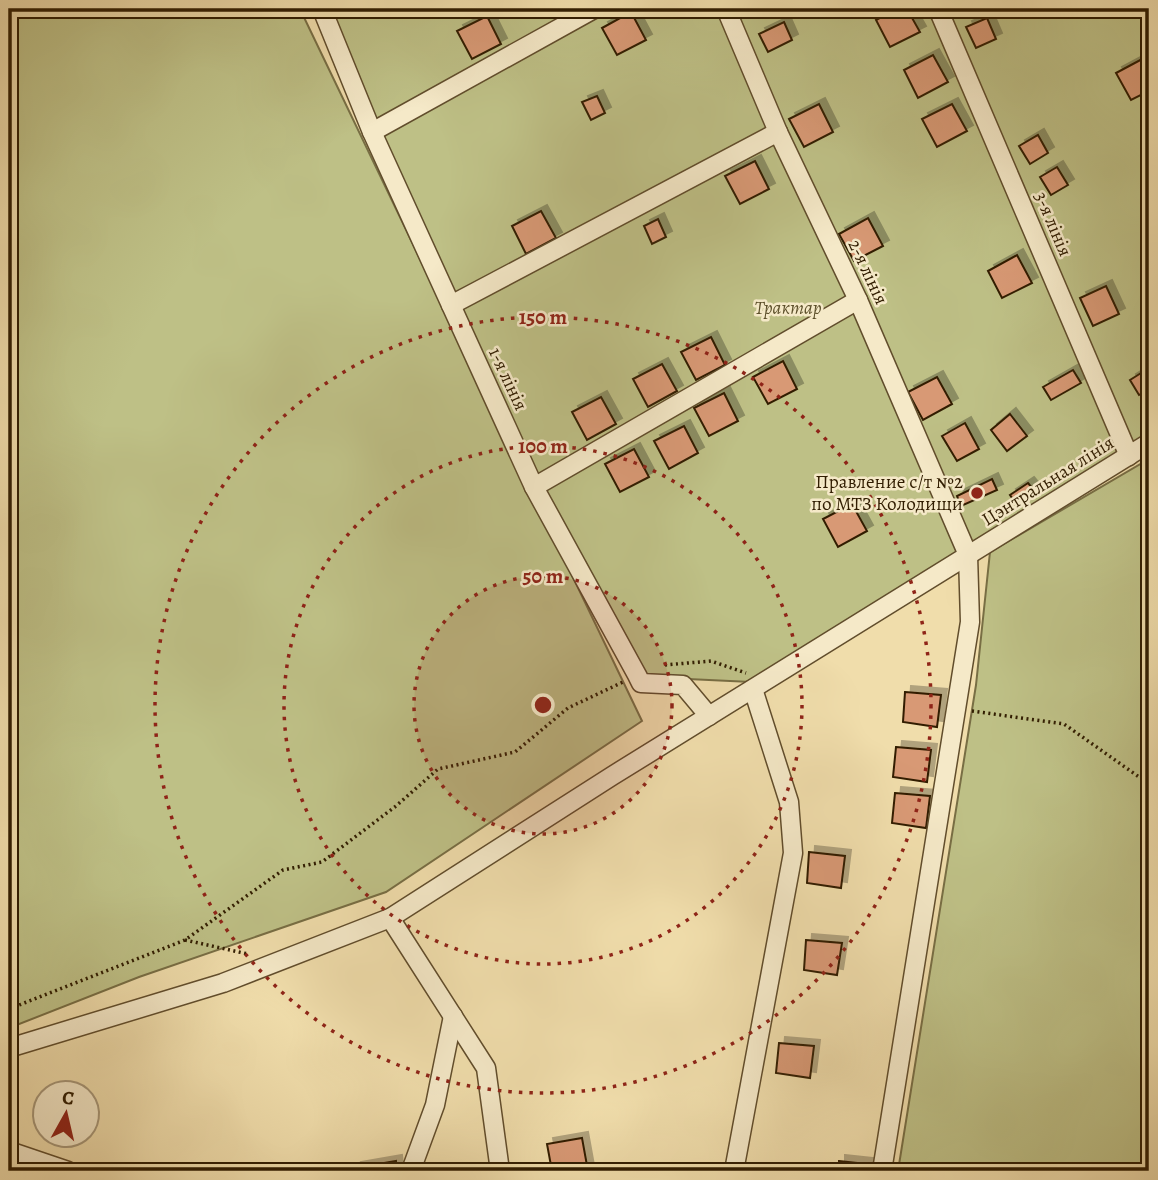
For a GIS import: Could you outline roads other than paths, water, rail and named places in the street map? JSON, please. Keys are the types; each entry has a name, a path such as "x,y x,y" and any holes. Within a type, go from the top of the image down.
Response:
{"street":[{"name":"1-я лінія","path":"322,9 372,132 534,487 637,676 641,683 683,685 709,716"},
{"path":"372,132 594,9"},
{"name":"2-я лінія","path":"726,9 778,132 858,300 968,555"},
{"name":"3-я лінія","path":"938,9 1129,456"},
{"path":"451,305 778,132"},
{"path":"534,487 858,300"},
{"name":"Цэнтральная лінія","path":"9,1048 223,982 390,918 709,716 752,682 968,555 1149,443"},
{"path":"881,1171 970,622 968,555"},
{"path":"734,1171 793,853 789,802 752,682"},
{"path":"390,918 486,1068 500,1171"},
{"path":"413,1171 412,1165 435,1105 453,1016"},
{"path":"9,1151 68,1171"}],"place":[{"name":"Правление с/т №2 по МТЗ Колодищи","path":"977,493"}],"park label":[{"name":"Трактар","path":"788,308"}]}
